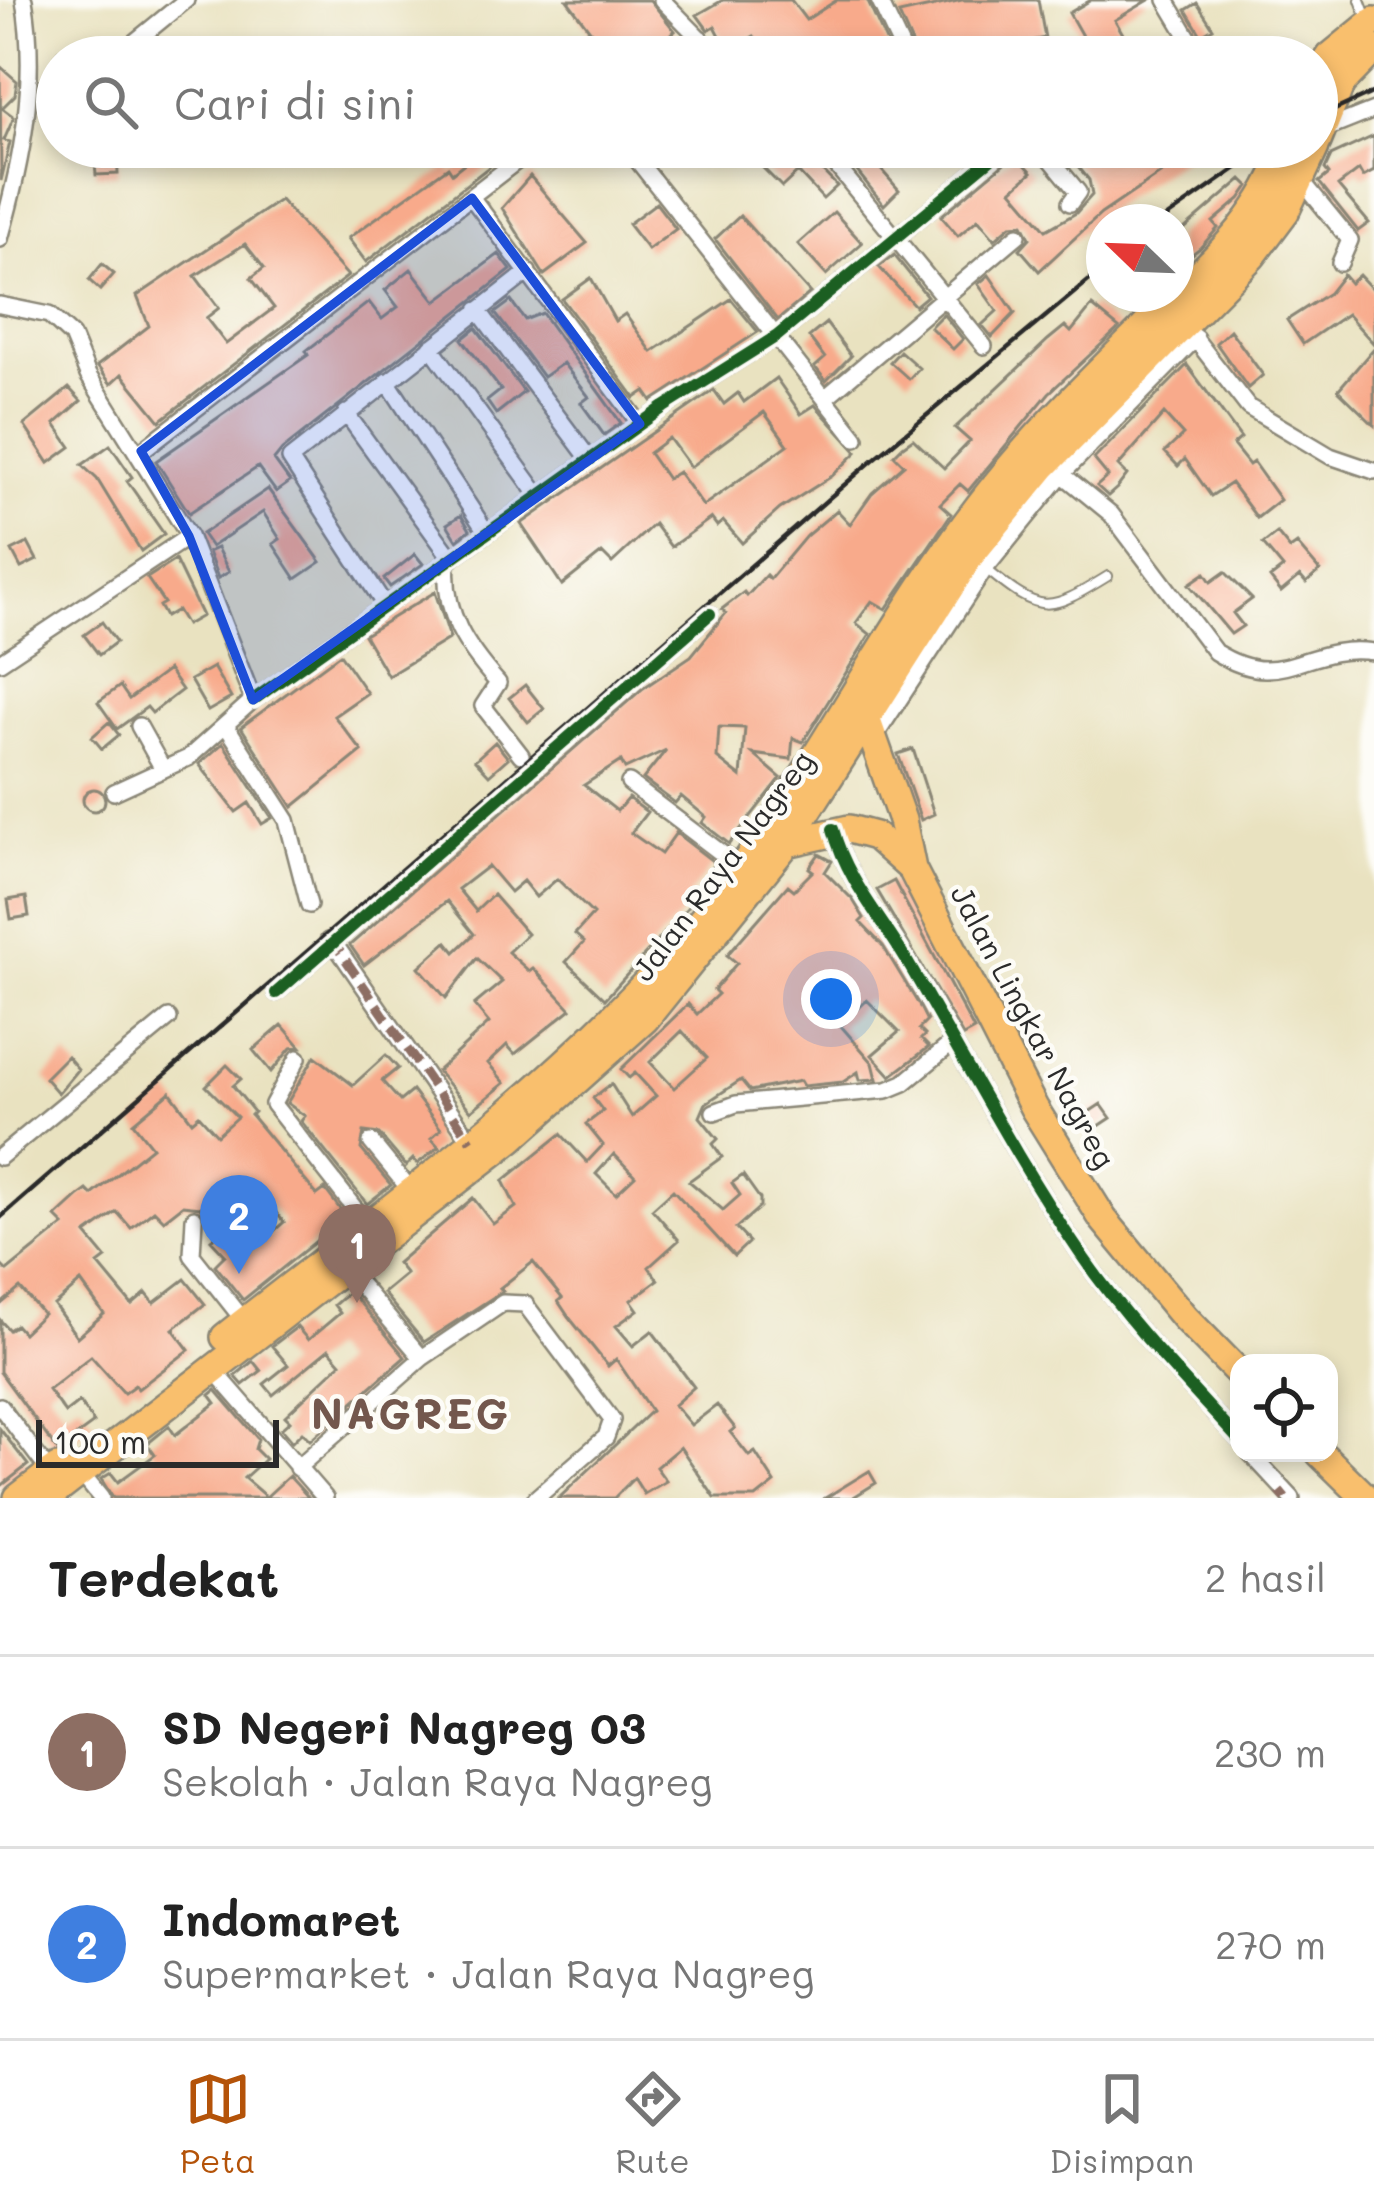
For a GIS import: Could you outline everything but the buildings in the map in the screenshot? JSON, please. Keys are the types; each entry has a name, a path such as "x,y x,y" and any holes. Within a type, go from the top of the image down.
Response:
{"highway":[{"name":"Jalan Raya Nagreg","path":"1338,50 1369,23"},
{"name":"Jalan Raya Nagreg","path":"60,1482 245,1322 545,1082 680,946 741,868 970,519 1054,420 1230,243 1270,190 1278,168"},
{"name":"Jalan Raya Nagreg","path":"18,1498 60,1482 346,1268 512,1138 645,1019 788,843 871,729 940,599 1011,502 1189,330 1252,256 1307,168"},
{"path":"871,729 912,868"},
{"path":"788,843 833,829"},
{"name":"Jalan Lingkar Nagreg","path":"833,829 875,836 912,868 1034,1108 1103,1219 1185,1318 1230,1363"},
{"path":"1329,1462 1366,1498"}],"street":[{"path":"0,239 16,173 32,60 24,0"},
{"path":"142,36 185,0"},
{"path":"662,0 698,36"},
{"path":"879,0 896,36"},
{"path":"1166,0 1187,36"},
{"path":"32,60 36,60"},
{"path":"1338,129 1374,110"},
{"path":"141,451 509,168"},
{"path":"642,168 856,438"},
{"path":"838,168 984,346"},
{"path":"114,792 188,758 253,700 384,604 640,424 777,336 980,168"},
{"path":"1062,168 1078,192 1070,203"},
{"path":"1302,181 1350,239 1340,263"},
{"path":"472,197 640,424"},
{"path":"825,398 1018,236"},
{"path":"384,604 289,463 528,272"},
{"path":"0,305 32,309 61,323 88,375 141,451 189,536 253,700"},
{"path":"478,310 590,460"},
{"path":"871,729 1062,473 1189,330 1248,407 1330,456 1374,471"},
{"path":"431,347 539,496"},
{"path":"387,381 487,533"},
{"path":"346,413 449,561 446,593 461,642 498,683 483,706 526,762"},
{"path":"1062,473 1111,514 1215,652 1239,667 1268,673 1334,650 1374,652"},
{"path":"0,662 189,536"},
{"path":"276,993 526,762 710,614"},
{"path":"139,726 163,769"},
{"path":"227,727 287,820 309,905"},
{"path":"629,783 741,868"},
{"path":"833,829 848,873 908,962 951,1044 1080,1254 1154,1349 1230,1431"},
{"path":"331,942 471,1141"},
{"path":"0,1157 169,1018"},
{"path":"714,1112 736,1104 887,1090 904,1083 951,1044"},
{"path":"298,1058 273,1105 367,1224"},
{"path":"371,1142 410,1190"},
{"path":"194,1218 192,1255 245,1322"},
{"path":"346,1268 422,1358"},
{"path":"298,1468 422,1358 503,1303 525,1304 612,1420 606,1437 536,1498"},
{"path":"213,1369 325,1498"},
{"path":"0,1406 60,1482 101,1498"},
{"path":"1258,1462 1286,1496"}],"lane":[{"path":"986,569 1035,605 1049,608 1108,576"}],"highlighted area":[{"path":"472,198 640,424 253,700 189,536 141,451"}],"railway":[{"path":"1338,108 1374,92"},
{"path":"1186,204 1237,168"},
{"path":"0,1218 873,460 1086,283"}],"marked path":[{"path":"328,941 334,943 471,1141"},
{"path":"1279,1498 1286,1492"}],"cycle path":[{"path":"253,700 664,407 777,336 980,168"},
{"path":"276,993 710,614"},
{"path":"833,829 856,882 1080,1253 1156,1350 1230,1430"}],"place":[{"name":"Indomaret","path":"239,1274"},
{"name":"SD Negeri Nagreg 03","path":"357,1303"}],"district":[{"name":"NAGREG","path":"411,1412"}]}
